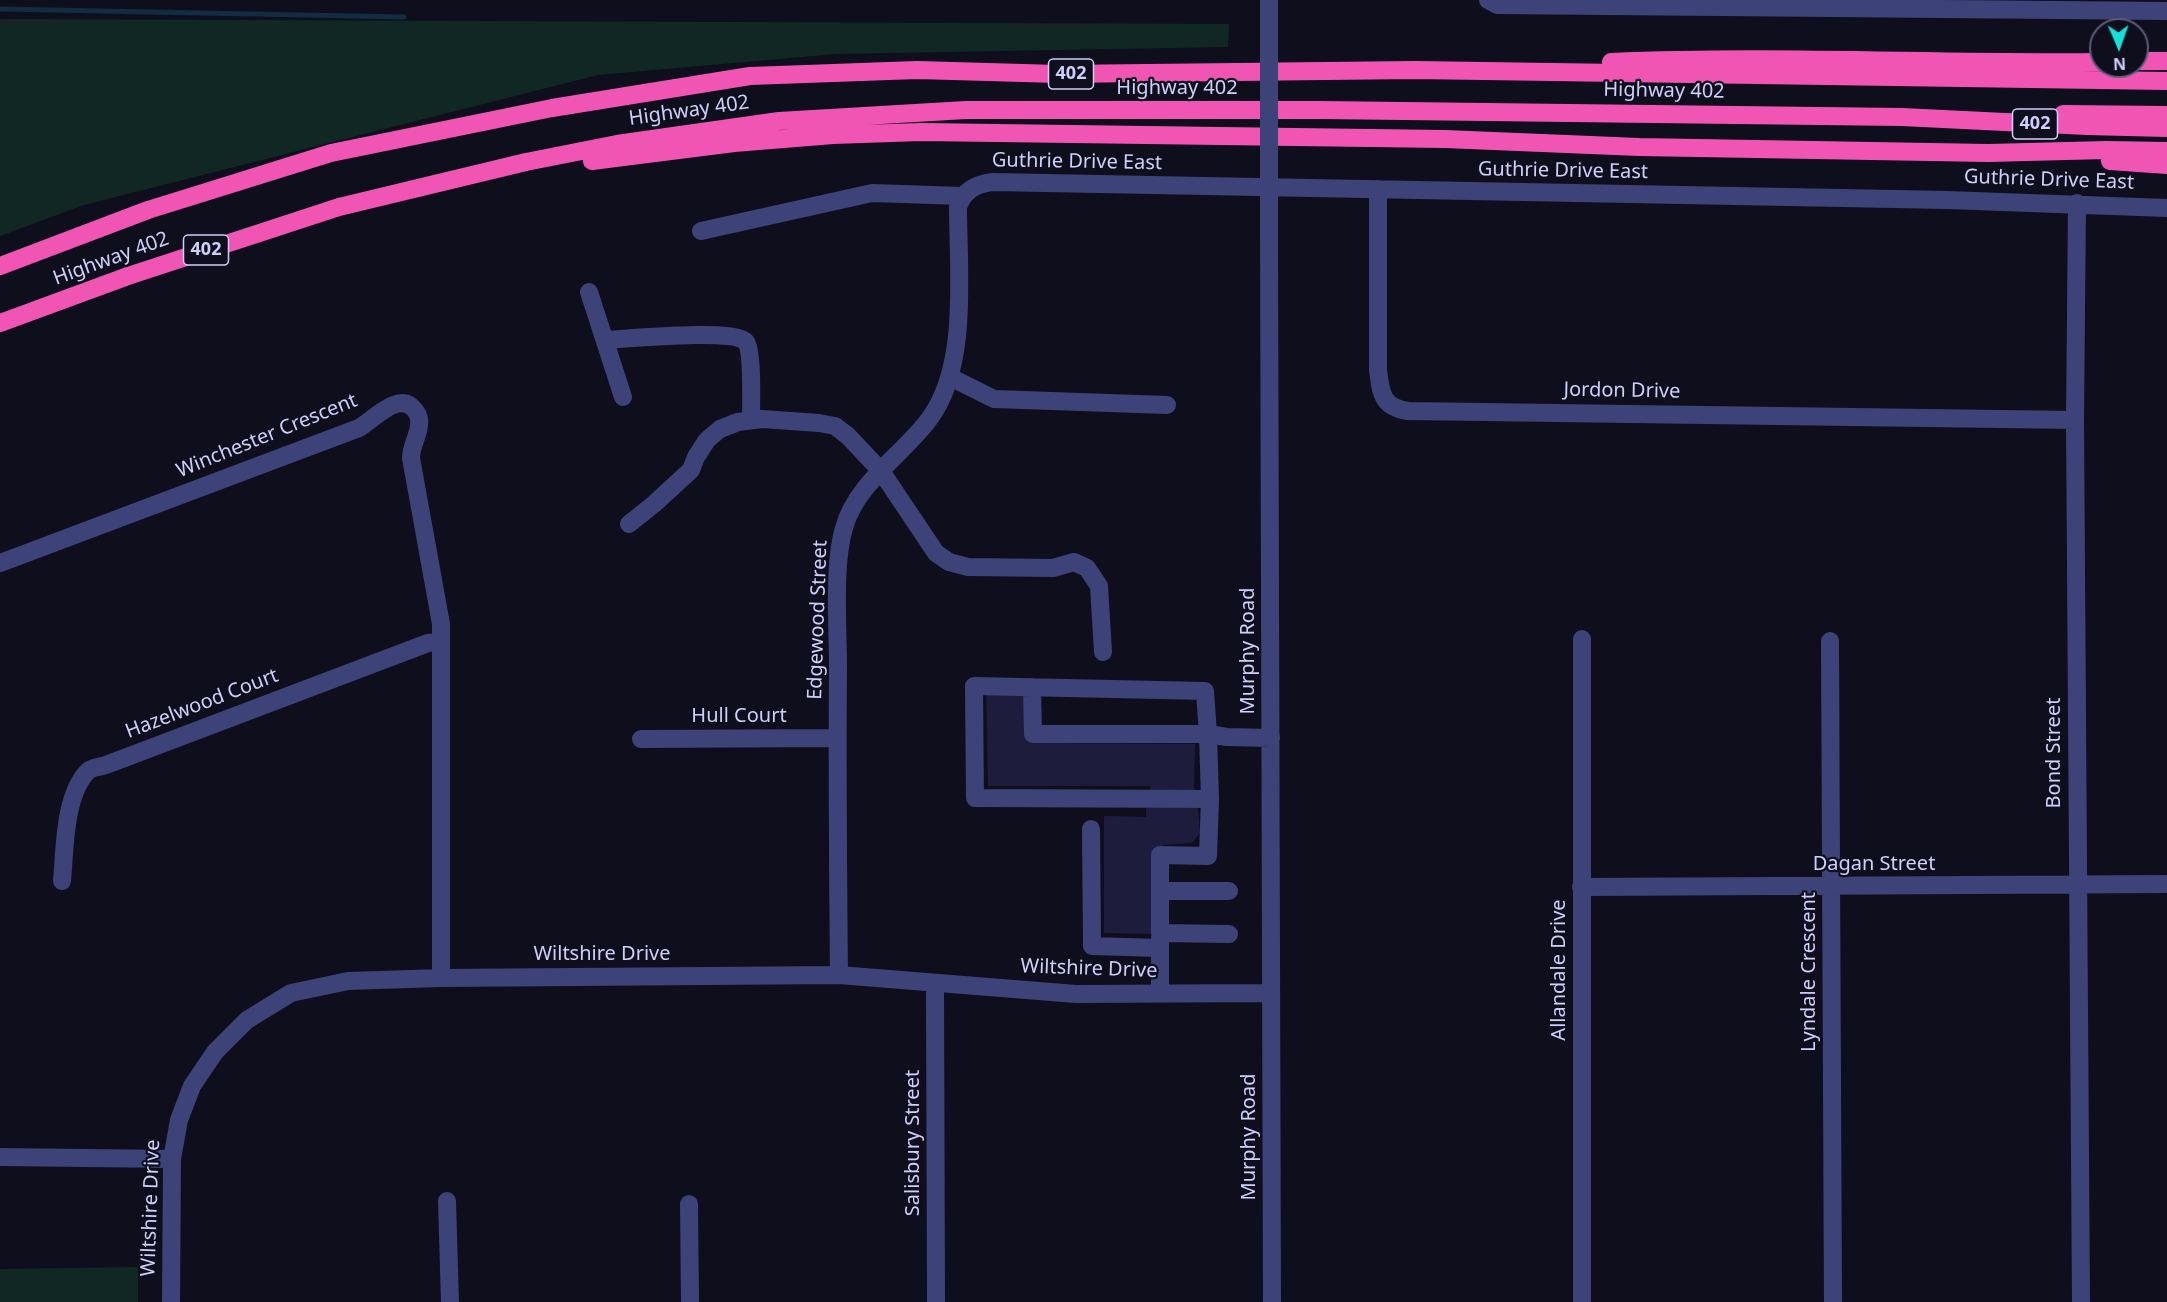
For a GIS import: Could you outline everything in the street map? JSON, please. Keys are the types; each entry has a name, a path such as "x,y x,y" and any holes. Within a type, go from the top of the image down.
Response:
{"highway":[{"path":"1415,70 1693,58 1987,63 2089,62"},
{"path":"2149,61 2167,61"},
{"name":"Highway 402","path":"0,266 148,210 331,153 552,108 750,76 917,70 1058,74 1415,70 2167,81"},
{"name":"Highway 402","path":"0,323 223,244 339,207 416,187 526,162 682,134 779,121 966,110 1320,110 1902,117 2167,128"},
{"path":"1902,117 2089,113 2167,115"},
{"path":"416,187 579,162 734,143 832,135 921,132 1445,139 1639,147 1988,153 2167,151"},
{"path":"1988,153 2167,165"}],"street":[{"path":"1488,0 1497,5 2050,4 2167,11"},
{"name":"Murphy Road","path":"1269,8 1272,1302"},
{"name":"Guthrie Drive East","path":"963,196 971,188 993,182 2077,203 2167,208"},
{"name":"Jordon Drive","path":"1378,189 1378,370 1383,397 1396,409 1408,411 2075,420"},
{"path":"701,231 872,194 963,196"},
{"name":"Edgewood Street","path":"839,975 837,738 840,545 844,526 852,509 881,471 930,418 942,398 950,377 958,314 958,207 963,196"},
{"name":"Bond Street","path":"2077,203 2075,420 2081,1302"},
{"path":"588,292 622,398"},
{"path":"605,340 731,335 743,338 748,345 751,420"},
{"path":"950,377 994,399 1167,405"},
{"name":"Winchester Crescent","path":"0,563 359,428 393,405 408,404 418,414 418,432 411,448 411,458 439,607 441,642 441,978"},
{"path":"629,524 691,470 706,440 720,429 751,420 819,423 835,426 849,436 881,471 936,554 949,562 968,567 1043,568 1053,568 1074,562 1087,568 1099,586 1102,652"},
{"name":"Allandale Drive","path":"1582,639 1582,1302"},
{"name":"Lyndale Crescent","path":"1830,641 1833,1302"},
{"name":"Hazelwood Court","path":"62,881 71,803 77,788 89,770 428,643 441,642"},
{"path":"1160,993 1160,855 1208,856 1210,799 1205,691 974,686 975,798 1210,799"},
{"path":"1032,687 1033,734 1208,734 1271,738"},
{"name":"Hull Court","path":"641,740 837,738"},
{"path":"1091,829 1092,946 1229,934"},
{"name":"Dagan Street","path":"1581,887 2167,884"},
{"path":"1160,891 1229,891"},
{"name":"Wiltshire Drive","path":"171,1302 172,1159 178,1120 192,1086 215,1052 247,1020 291,993 348,981 441,978 839,975 1076,994 1272,993"},
{"name":"Salisbury Street","path":"935,983 936,1302"},
{"path":"0,1157 172,1159"},
{"path":"447,1201 450,1302"},
{"path":"688,1203 690,1302"}],"green space":[{"path":"0,19 1229,24 1228,47 836,54 598,75 84,205 0,236"},
{"path":"138,1267 138,1302 0,1302 0,1269"}],"building":[{"path":"986,690 1026,690 1028,743 1195,744 1194,793 1150,793 1150,786 988,786"},
{"path":"1146,808 1198,808 1200,833 1192,843 1163,845 1152,856 1152,934 1104,933 1104,816 1146,817"}],"waterway":[{"path":"0,9 404,17"}]}
